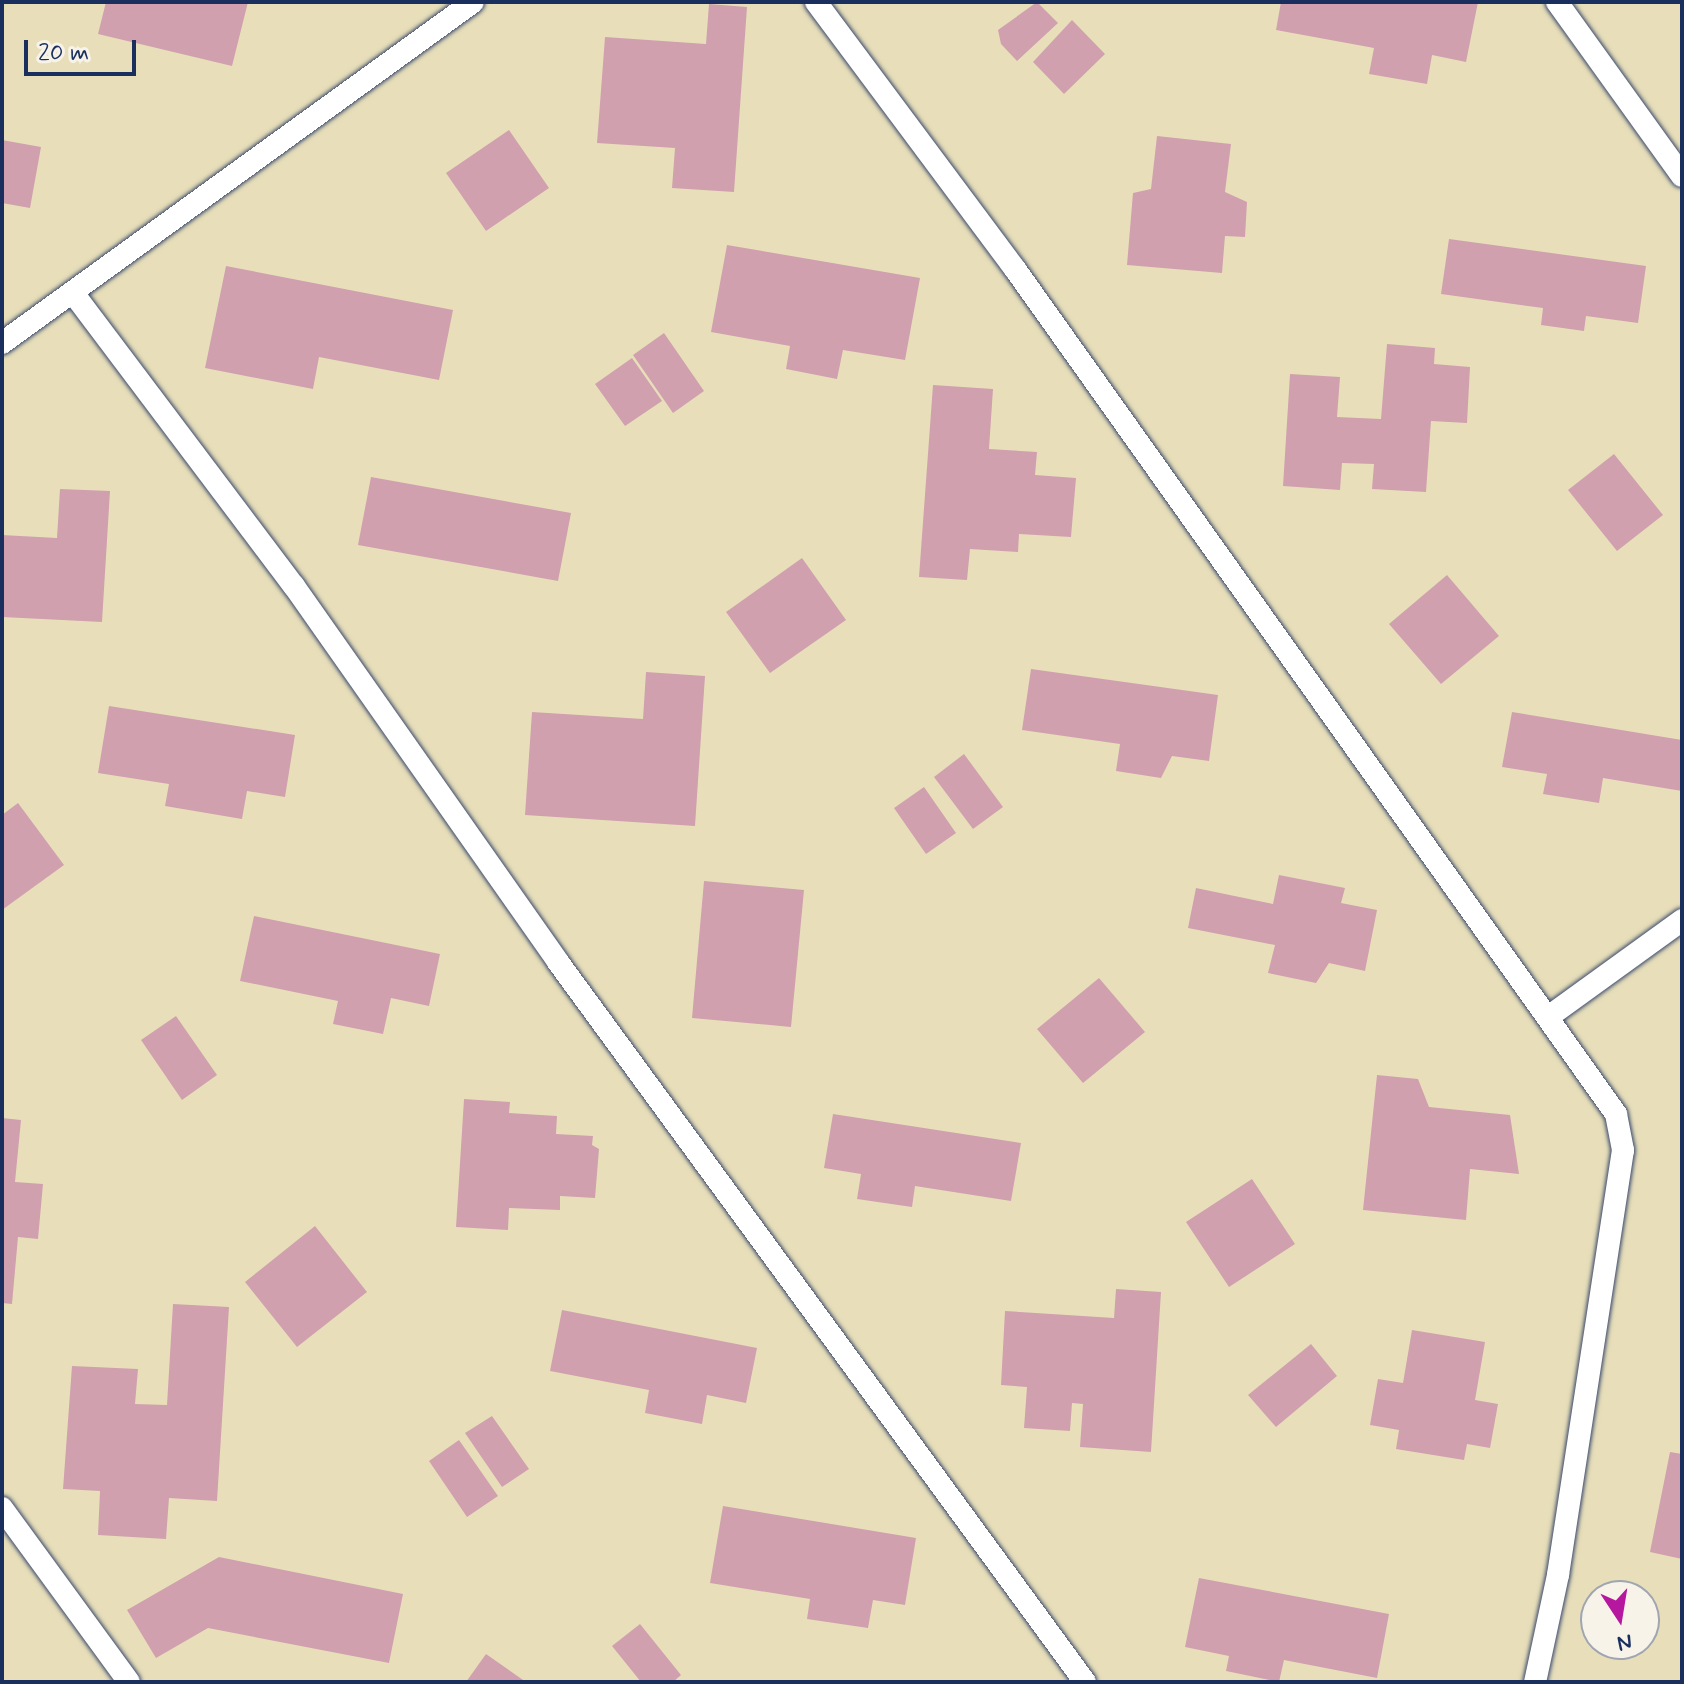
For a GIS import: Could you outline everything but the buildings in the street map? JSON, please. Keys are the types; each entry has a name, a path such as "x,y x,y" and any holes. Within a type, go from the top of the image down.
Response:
{"lane":[{"path":"2,343 473,2"},
{"path":"816,2 1551,1015 1616,1114 1623,1150 1558,1575 1535,1682"},
{"path":"1557,2 1682,176"},
{"path":"73,293 294,586 558,962 1085,1682"},
{"path":"1551,1015 1682,920"},
{"path":"2,1508 129,1682"}]}
